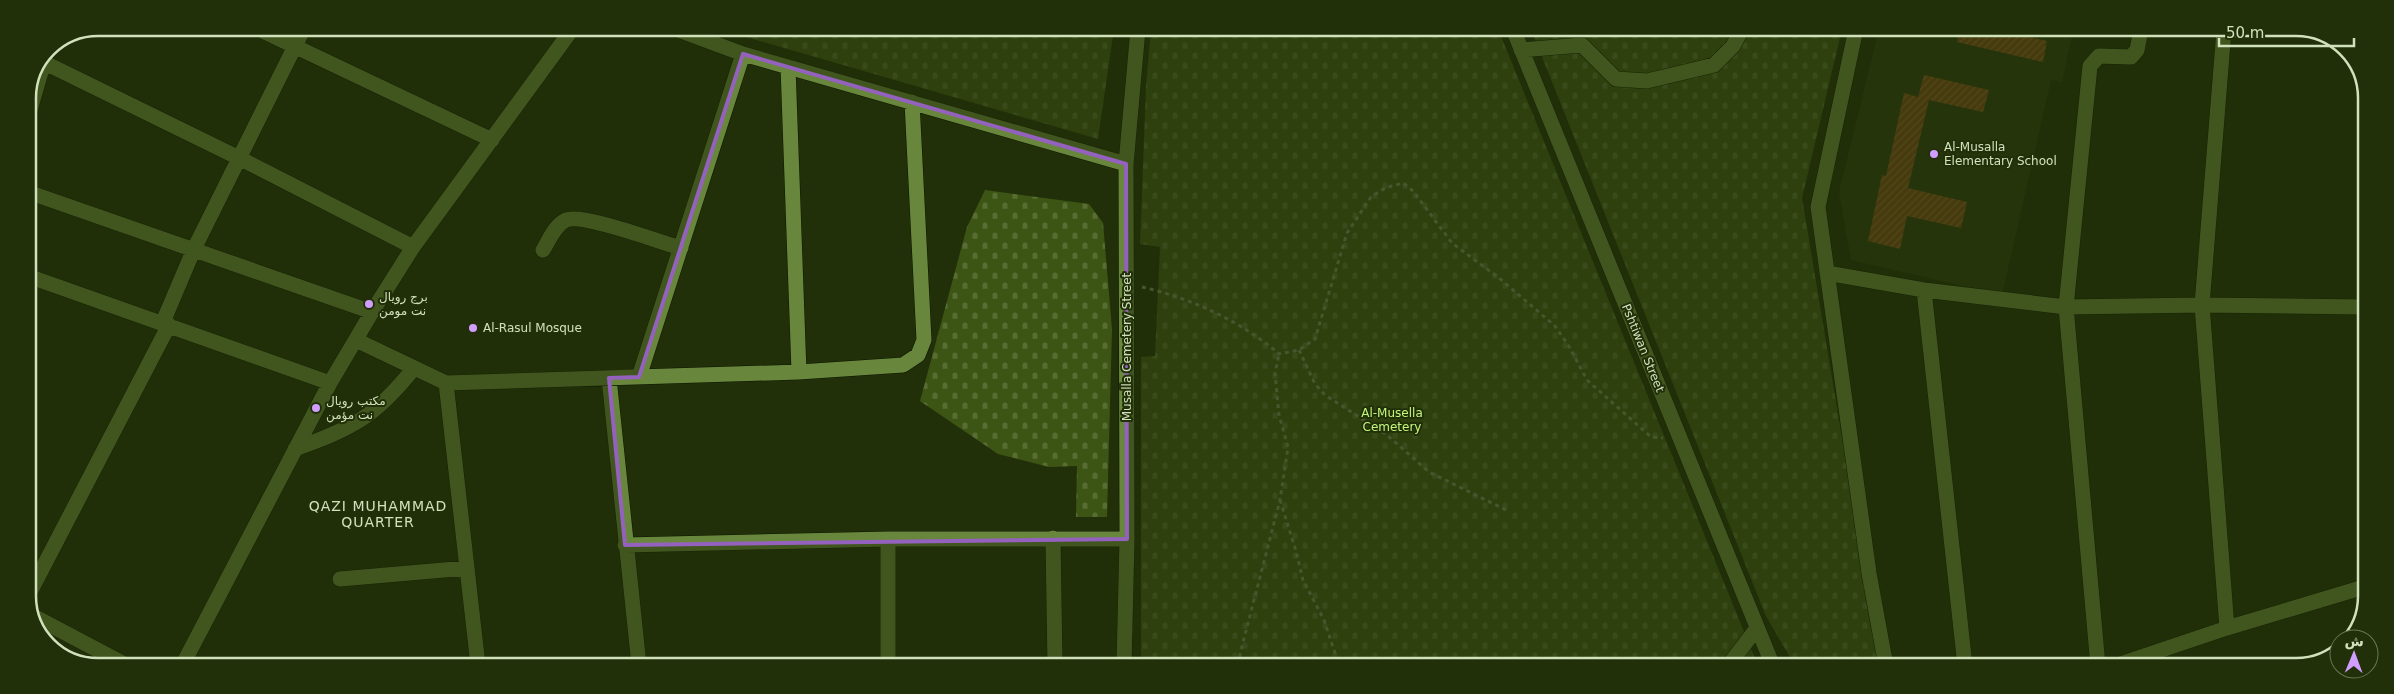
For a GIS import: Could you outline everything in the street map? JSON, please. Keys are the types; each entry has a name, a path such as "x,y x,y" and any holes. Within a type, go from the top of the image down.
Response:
{"street":[{"path":"272,36 492,140"},
{"path":"36,580 166,323 194,249 300,36"},
{"path":"186,658 330,383 372,312 414,247 492,140 562,36"},
{"path":"695,36 743,54 1126,164"},
{"name":"Musalla Cemetery Street","path":"1124,658 1127,539 1126,164 1137,36"},
{"name":"Pshtiwan Street","path":"1516,36 1770,658"},
{"path":"1521,50 1582,45 1616,79 1647,80 1714,65 1732,46 1738,36"},
{"path":"1855,36 1818,207 1869,573 1885,658"},
{"path":"2097,658 2066,307 2090,66 2099,56 2132,57 2138,50 2140,36"},
{"path":"2224,36 2202,305 2227,628"},
{"path":"639,377 743,54"},
{"path":"50,60 414,247"},
{"path":"788,67 799,372"},
{"path":"356,340 446,383 799,372 903,365 918,355 924,340 912,102"},
{"path":"36,195 372,312"},
{"path":"543,250 558,226 572,218 588,220 681,248"},
{"path":"1827,273 1924,290 2066,307 2202,305 2358,307"},
{"path":"36,279 166,323 330,383"},
{"path":"1924,290 1964,658"},
{"path":"295,449 349,428 364,419 395,392 414,368"},
{"path":"609,378 638,658"},
{"path":"446,383 477,658"},
{"path":"1053,538 1055,658"},
{"path":"626,545 888,539 1127,539"},
{"path":"888,539 888,658"},
{"path":"340,579 467,568"},
{"path":"2138,658 2227,628 2358,589"},
{"path":"42,621 113,658"},
{"path":"1734,658 1757,628"}],"path":[{"path":"1279,354 1299,350 1315,339 1347,233 1370,197 1385,188 1403,183 1413,191 1452,243 1499,278 1555,326 1570,348 1587,380 1651,437 1680,438"},
{"path":"1127,284 1158,291 1226,318 1265,342 1279,354"},
{"path":"1299,350 1315,384 1325,395 1387,435 1429,472 1506,510"},
{"path":"1240,658 1280,500 1288,447 1279,415 1275,374 1279,354"},
{"path":"1280,500 1296,551 1302,580 1324,620 1336,658"}],"highlighted area":[{"path":"743,54 1126,164 1127,539 625,545 609,378 639,377"}],"shaded area":[{"path":"1877,36 2072,36 2062,82 2051,80 2002,295 1851,260 1839,192"}],"green space":[{"path":"743,36 1113,36 1098,139"},
{"name":"Al-Musella Cemetery","path":"1150,36 1501,36 1755,658 1141,658 1141,357 1155,356 1160,247 1140,244 1146,87"},
{"path":"1534,36 1840,36 1802,198 1879,658 1790,658 1766,616"},
{"path":"985,190 1089,204 1103,223 1112,329 1107,517 1076,517 1077,466 1049,467 998,454 920,401 967,227"}],"building":[{"path":"1958,36 2025,36 2047,41 2043,62 1957,42"},
{"path":"1924,75 1989,90 1983,112 1929,100 1908,188 1967,202 1961,228 1907,216 1900,249 1868,241 1882,175 1886,176 1904,93 1918,97"}],"place":[{"name":"Al-Musalla Elementary School","path":"1934,154"},
{"name":"برج رويال نت مومن","path":"369,304"},
{"name":"Al-Rasul Mosque","path":"473,328"},
{"name":"مكتب رويال نت مؤمن","path":"316,408"}],"district":[{"name":"QAZI MUHAMMAD QUARTER","path":"378,514"}]}
